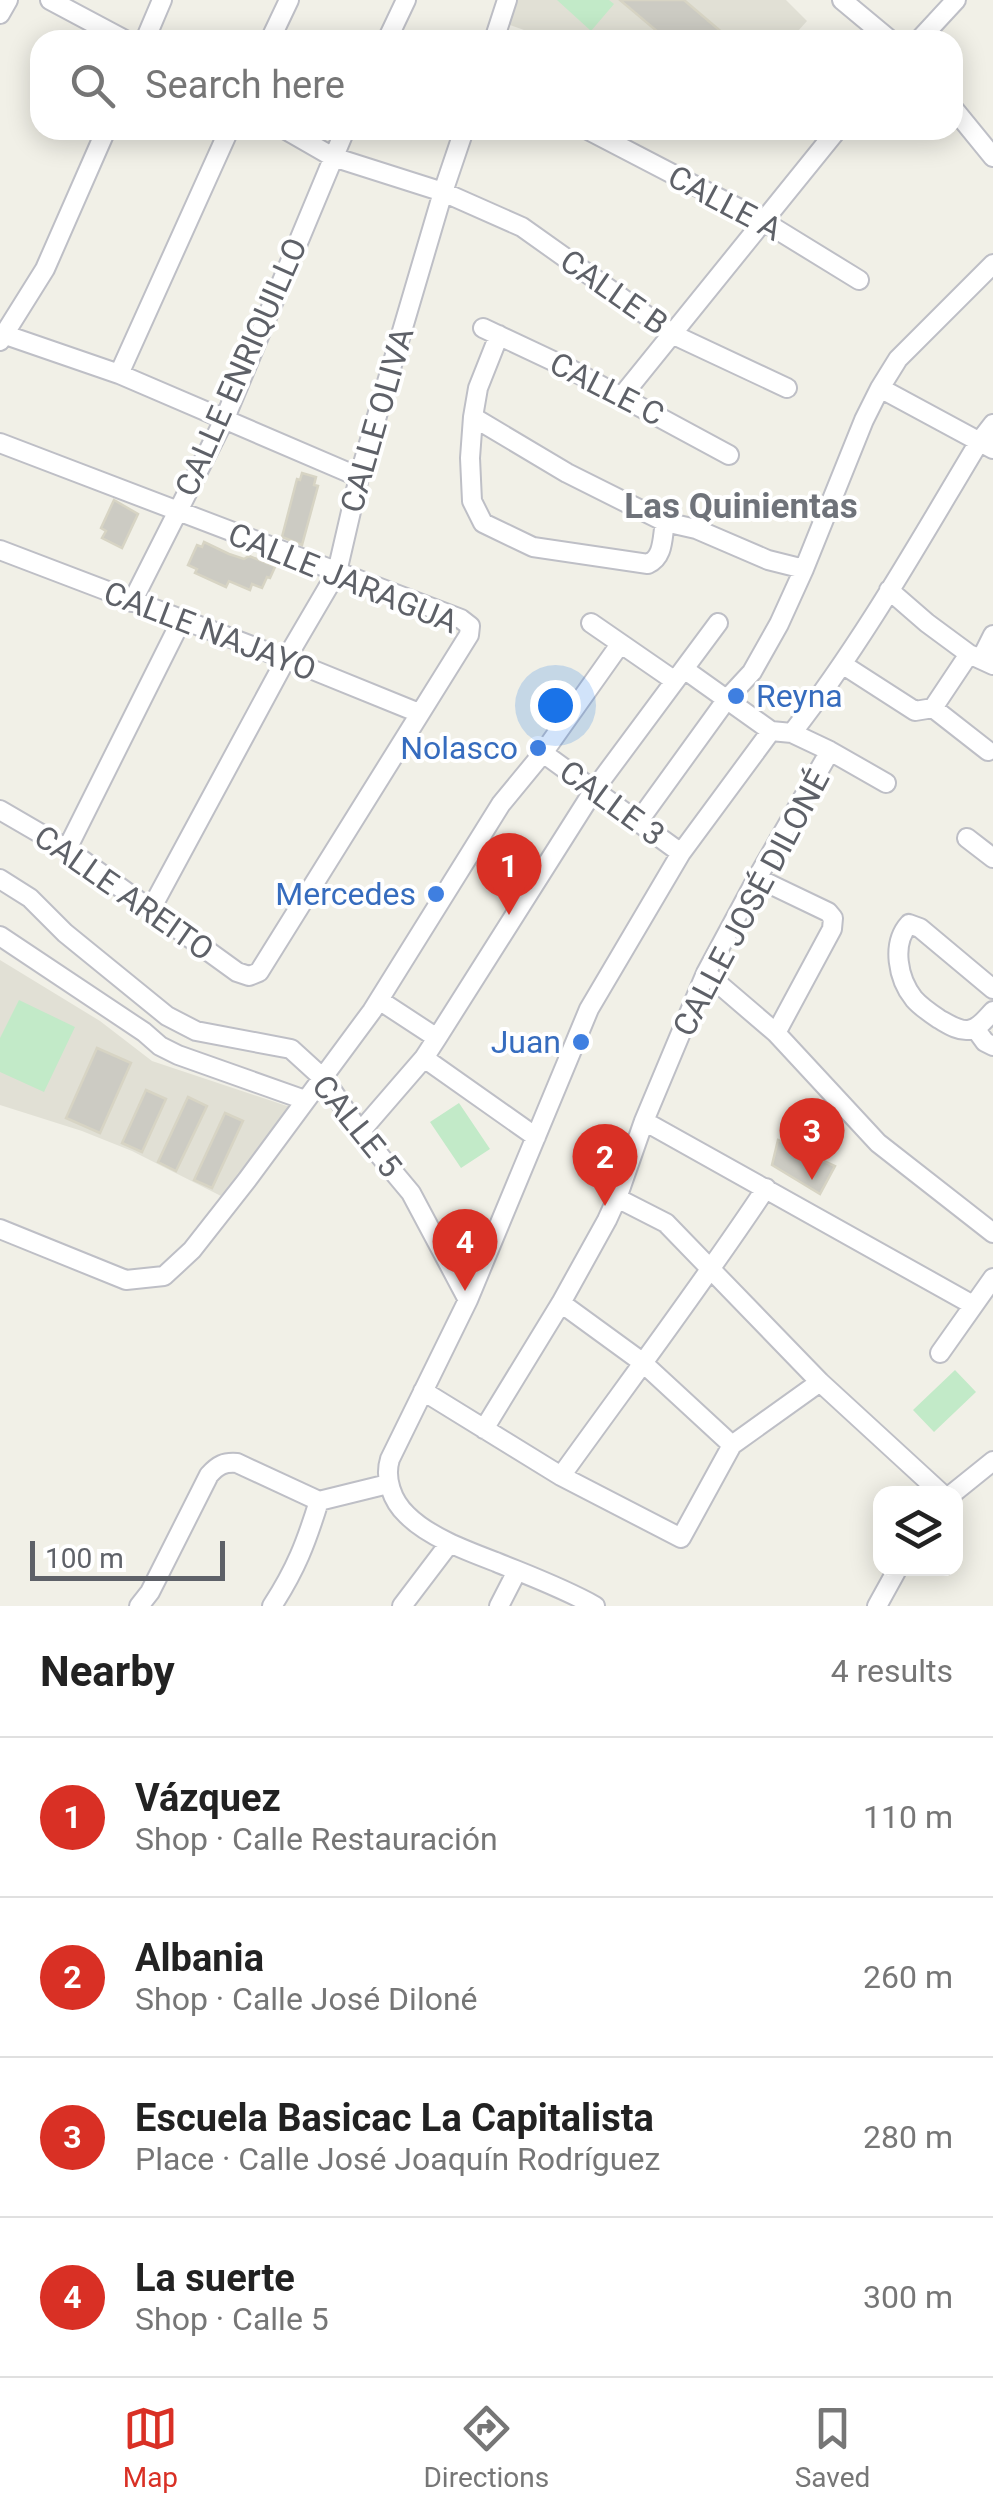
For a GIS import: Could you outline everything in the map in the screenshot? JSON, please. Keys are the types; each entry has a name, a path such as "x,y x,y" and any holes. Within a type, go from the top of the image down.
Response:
{"street":[{"path":"0,14 8,0"},
{"path":"50,0 106,30"},
{"path":"149,30 162,0"},
{"path":"274,30 288,0"},
{"path":"392,30 406,0"},
{"path":"497,30 507,0"},
{"path":"842,0 878,30"},
{"path":"928,30 956,0"},
{"path":"963,120 993,156"},
{"path":"102,140 46,268 2,336 119,374 360,477"},
{"path":"119,374 224,140"},
{"name":"CALLE B","path":"304,140 333,156 443,192 522,227 674,334 787,388"},
{"name":"CALLE ENRIQUILLO","path":"132,602 225,418 340,140"},
{"name":"CALLE OLIVA","path":"151,910 337,572 360,477 461,140"},
{"name":"CALLE A","path":"607,140 763,221 859,280"},
{"path":"622,396 829,140"},
{"path":"638,822 727,699 752,672 779,624 864,420 898,359 993,264"},
{"name":"CALLE C","path":"473,417 491,331 730,455"},
{"path":"880,388 986,445"},
{"path":"665,522 660,555 648,564 533,547 482,523 472,502 473,417 567,473 665,522 696,529 768,560 804,569"},
{"path":"792,733 822,694 986,445 993,424"},
{"name":"CALLE JARAGUA","path":"0,443 461,619 470,626 469,635 259,972 249,976"},
{"name":"CALLE NAJAYO","path":"0,550 419,713"},
{"path":"890,590 927,623 981,659"},
{"path":"66,849 181,621"},
{"path":"591,623 623,646 727,699 770,731 792,733 886,783"},
{"path":"360,1132 424,1058 594,790 718,623"},
{"path":"842,664 915,712 934,708 981,659 993,636"},
{"path":"0,1228 126,1280 164,1276 192,1250 379,1000 501,804 544,754 616,650 623,646"},
{"path":"934,708 988,751"},
{"path":"596,1606 566,1590 449,1544 406,1515 388,1484 386,1470 468,1300 589,1008 681,853 770,731"},
{"name":"CALLE JOSÉ DILONÉ","path":"484,1429 561,1303 617,1198 644,1121 706,973 830,751"},
{"name":"CALLE 3","path":"544,754 681,853"},
{"name":"CALLE AREITO","path":"0,810 66,849 249,976"},
{"path":"967,838 993,858"},
{"path":"757,878 833,918 832,929 776,1033"},
{"name":"CALLE 5","path":"0,879 30,898 65,933 166,1016 196,1031 291,1050 322,1078 411,1193 468,1300"},
{"path":"993,989 920,928 909,924 904,930 898,954 904,984 926,1010 966,1031 978,1027 993,1011"},
{"path":"0,936 160,1046 305,1100"},
{"path":"706,973 776,1033 878,1142 993,1233"},
{"path":"379,1000 438,1038"},
{"path":"978,1027 976,1031 993,1046"},
{"path":"424,1058 536,1137"},
{"path":"644,1121 973,1304"},
{"path":"561,1476 712,1270 766,1188"},
{"path":"617,1198 666,1224 820,1382 933,1486"},
{"path":"940,1353 993,1278"},
{"path":"561,1303 642,1362 732,1445"},
{"path":"424,1391 561,1476 682,1538 732,1445 820,1382"},
{"path":"962,1486 993,1460"},
{"path":"138,1606 150,1592 217,1466 238,1463 319,1501 388,1484"},
{"path":"272,1606 304,1548 319,1501"},
{"path":"402,1606 449,1544"},
{"path":"499,1606 517,1570"},
{"path":"876,1606 894,1576"}],"shaded area":[{"path":"516,0 786,0 807,21 799,30 524,30 507,24"},
{"path":"0,960 100,1021 152,1061 293,1108 221,1196 132,1151 0,1105"}],"green space":[{"path":"557,0 609,0 614,4 590,30"},
{"path":"19,1000 75,1027 44,1092 0,1072 0,1038"},
{"path":"459,1103 490,1149 461,1168 430,1122"},
{"path":"955,1370 976,1392 934,1432 913,1410"}],"building":[{"path":"620,0 684,0 719,30 656,30"},
{"path":"302,473 316,477 314,485 318,486 302,545 282,537"},
{"path":"114,500 138,514 122,548 102,538 106,531 101,528"},
{"path":"204,542 229,554 244,559 249,556 275,567 262,588 252,584 250,590 229,581 226,587 195,573 197,569 188,565 197,545 202,547"},
{"path":"97,1048 131,1063 100,1133 66,1118"},
{"path":"146,1090 166,1099 142,1152 122,1143"},
{"path":"188,1097 207,1106 176,1171 158,1162"},
{"path":"225,1113 243,1121 212,1188 194,1180"},
{"path":"778,1140 835,1166 820,1194 772,1165"}],"place":[{"name":"Reyna","path":"736,696"},
{"name":"Nolasco","path":"538,748"},
{"name":"Mercedes","path":"436,894"},
{"name":"Vázquez","path":"509,915"},
{"name":"Juan","path":"581,1042"},
{"name":"Escuela Basicac La Capitalista","path":"812,1180"},
{"name":"Albania","path":"605,1206"},
{"name":"La suerte","path":"465,1291"}],"district":[{"name":"Las Quinientas","path":"741,506"}]}
